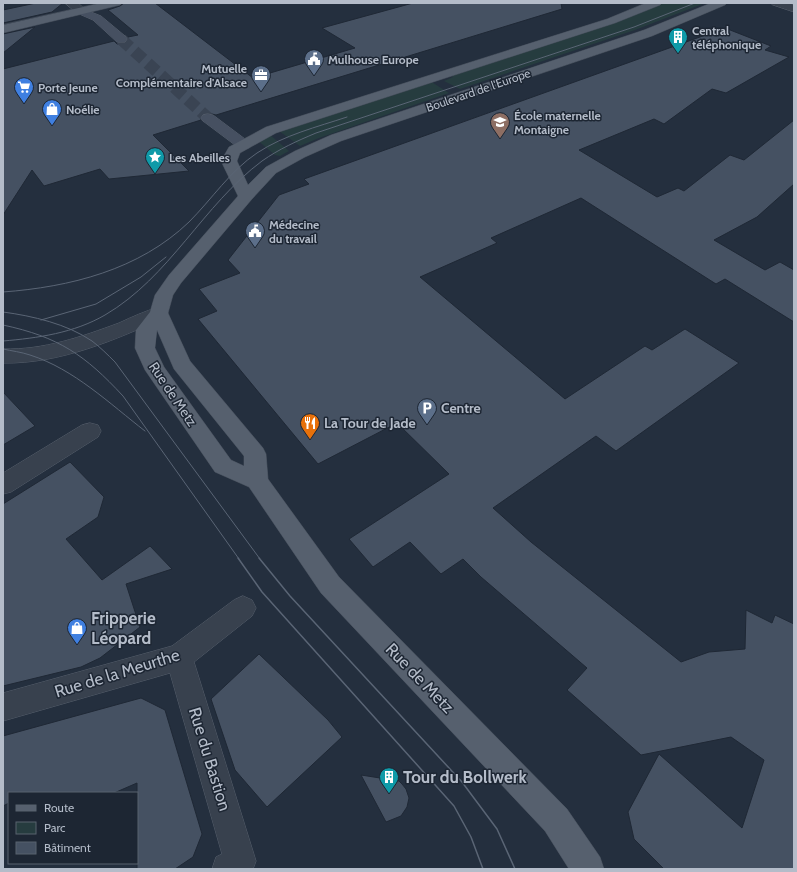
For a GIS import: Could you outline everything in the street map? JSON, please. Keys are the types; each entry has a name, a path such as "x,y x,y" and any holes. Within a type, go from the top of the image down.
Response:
{"main road":[{"path":"3,29 116,3"},
{"name":"Boulevard de l'Europe","path":"246,196 229,161 234,150 271,130 611,21 656,3"},
{"name":"Boulevard de l'Europe","path":"159,313 164,295 175,279 246,196 271,170 300,154 336,138 648,33 721,3"},
{"path":"81,11 97,18 121,39"},
{"path":"208,118 244,144"},
{"name":"Rue de Metz","path":"257,481 256,454 181,364 159,313 146,330 145,348 155,370 223,466 257,481 330,585 556,820 588,868"}],"street":[{"path":"71,3 81,11"},
{"path":"776,3 794,9"},
{"path":"3,356 30,355 91,340 117,331 159,313"},
{"path":"3,485 90,430"},
{"name":"Rue de la Meurthe","path":"3,707 179,657 243,608"},
{"name":"Rue du Bastion","path":"179,657 234,865"}],"green space":[{"path":"663,3 705,3 635,30 460,89 444,81 453,77 450,75"},
{"path":"430,81 449,93 300,146 279,131"},
{"path":"269,134 289,151 280,156 275,155 256,139"}],"building":[{"path":"36,3 63,3 52,12 3,23 3,10"},
{"path":"124,3 155,3 253,78 355,48 322,28 413,3 561,3 562,9 216,115 208,113 203,114 200,117 201,120 153,135 189,171 109,179 100,169 44,186 32,170 3,215 3,69 114,41 117,44 126,43 128,37 138,35 108,10"},
{"path":"35,27 3,53 3,34"},
{"path":"725,28 771,46 765,50 789,57 726,93 712,89 664,124 654,119 579,150 657,197 678,188 684,191 730,155 744,160 794,120 794,184 757,217 714,240 765,270 780,262 794,270 794,322 725,279 716,284 581,198 491,238 497,243 420,277 565,399 645,346 652,350 685,329 739,363 616,451 596,436 493,508 531,542 681,662 709,652 745,649 746,610 772,623 775,615 794,624 794,869 664,869 634,839 628,812 659,754 742,828 764,760 731,737 641,755 567,690 587,668 481,577 463,559 441,574 410,542 373,567 349,539 449,474 397,423 318,464 198,319 217,311 199,289 240,273 228,260 279,195 309,184 304,179"},
{"path":"3,392 35,426 3,445"},
{"path":"70,462 104,497 98,517 66,539 102,580 150,546 172,569 126,584 140,627 100,658 81,667 3,686 3,504"},
{"path":"259,654 328,720 342,737 267,807 235,770 211,699"},
{"path":"141,698 165,710 202,834 193,857 175,869 137,869 137,783 116,792 8,792 8,804 3,806 3,736"},
{"name":"Tour du Bollwerk","path":"361,775 399,781 402,784 406,789 409,798 407,807 401,816 386,822"}],"tunnel":[{"path":"121,39 208,118"}],"tram line":[{"path":"70,329 105,315 128,299 149,281 168,261 222,198 241,179 262,161 288,146 316,133 634,27 695,3"},
{"path":"3,292 53,286 102,273 126,264 169,239 189,222 238,168 257,153 289,136 347,117"},
{"path":"42,320 96,304 141,277 166,257"},
{"path":"3,312 42,320"},
{"path":"42,320 70,329"},
{"path":"3,325 42,336"},
{"path":"42,336 56,334 70,329"},
{"path":"70,329 92,341 115,362 260,559"},
{"path":"3,341 42,336"},
{"path":"42,336 56,342 83,359 96,369 123,396 239,559"},
{"path":"3,349 30,355 62,369 91,388 145,431"},
{"path":"238,558 262,592 454,806 471,837 483,869"},
{"path":"259,558 290,596 462,782 497,829 515,869"}],"place":[{"name":"Central téléphonique","path":"678,54"},
{"name":"Mulhouse Europe","path":"314,76"},
{"name":"Mutuelle Complémentaire d'Alsace","path":"261,92"},
{"name":"Porte Jeune","path":"24,104"},
{"name":"Noélie","path":"52,126"},
{"name":"École maternelle Montaigne","path":"500,139"},
{"name":"Les Abeilles","path":"155,174"},
{"name":"Médecine du travail","path":"255,248"},
{"name":"Centre","path":"427,425"},
{"name":"La Tour de Jade","path":"310,440"},
{"name":"Fripperie Léopard","path":"77,645"},
{"name":"Tour du Bollwerk","path":"389,794"}]}
